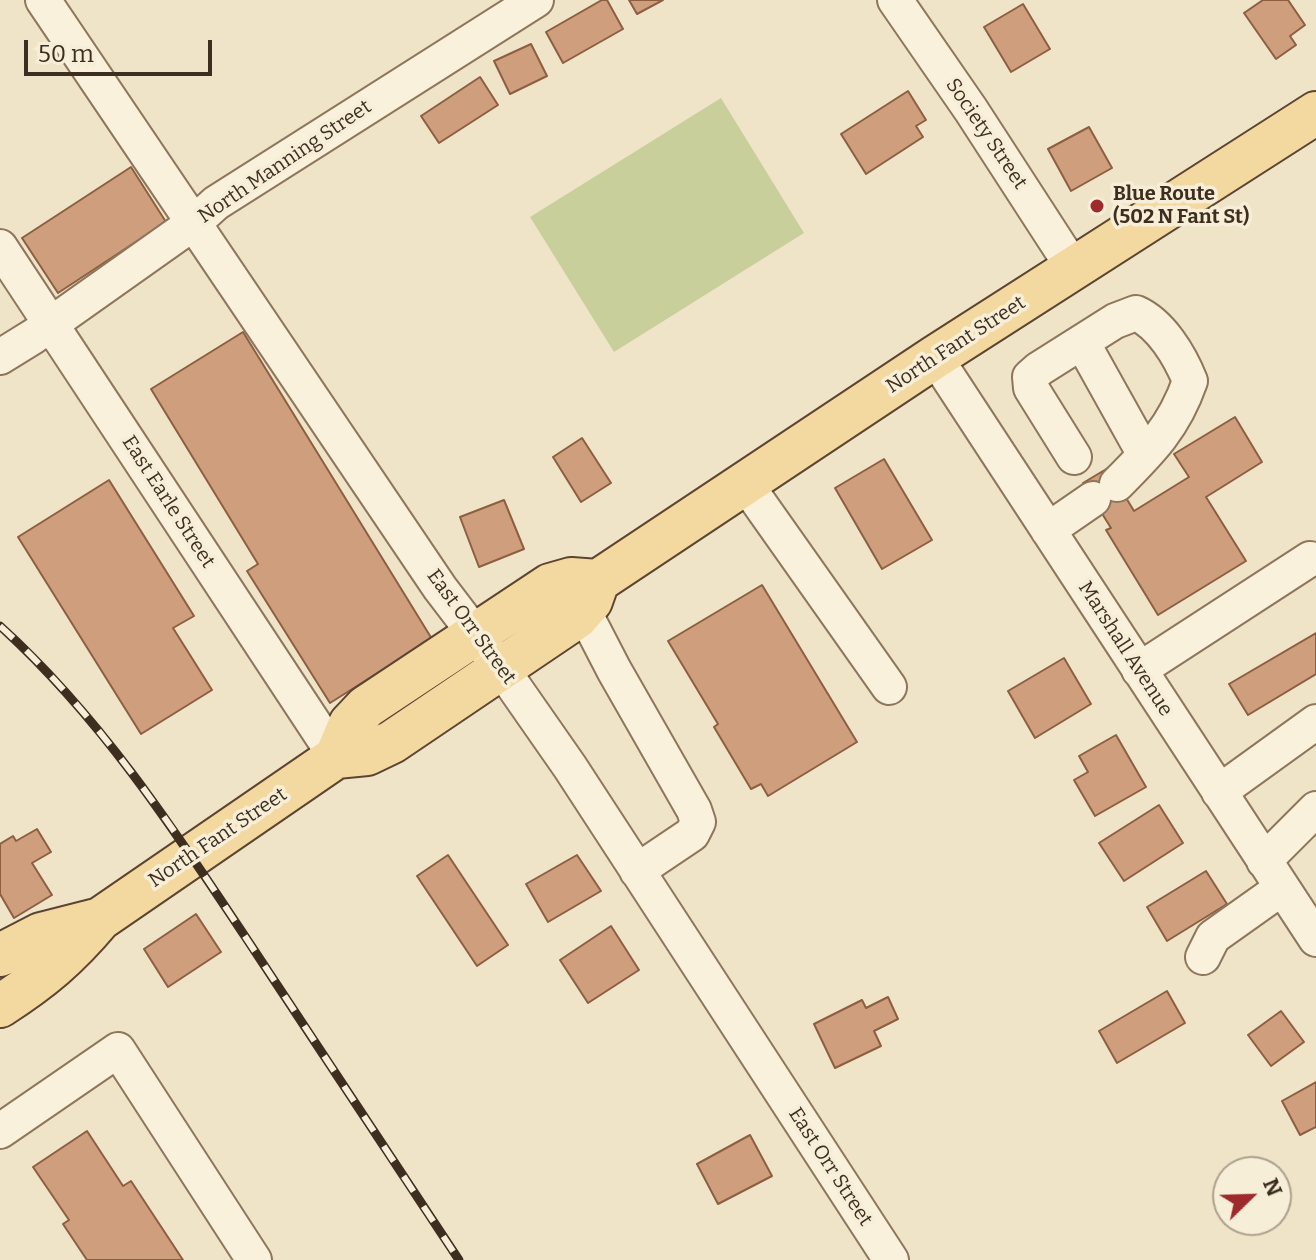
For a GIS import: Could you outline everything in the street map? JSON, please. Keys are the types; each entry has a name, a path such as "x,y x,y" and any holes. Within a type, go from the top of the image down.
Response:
{"main road":[{"name":"North Fant Street","path":"0,1006 70,955 100,919 336,757 367,754 392,742 577,617 590,595 745,483 935,357 1316,113"},
{"path":"336,757 350,724 366,707 550,585 571,579 590,595"},
{"name":"North Fant Street","path":"0,955 41,934 100,919"}],"street":[{"name":"East Orr Street","path":"43,0 440,588 501,668 891,1260"},
{"name":"North Manning Street","path":"0,357 195,222 216,203 536,0"},
{"name":"Society Street","path":"895,0 1074,269"},
{"name":"East Earle Street","path":"0,247 336,757"},
{"path":"1048,530 1105,491 1145,455 1165,434 1181,408 1190,381 1183,364 1151,319 1136,313 1115,321 1030,377 1031,388 1074,457"},
{"path":"1082,342 1145,455"},
{"name":"Marshall Avenue","path":"935,357 1316,939"},
{"path":"745,483 889,687"},
{"path":"1139,670 1310,559"},
{"path":"590,595 614,670 698,822 692,834 637,871"},
{"path":"1219,792 1316,722"},
{"path":"1203,957 1213,937 1273,875 1316,809"},
{"path":"0,1131 118,1050 254,1260"}],"green space":[{"path":"721,98 804,233 614,352 530,217"}],"building":[{"path":"607,0 623,29 563,63 546,32"},
{"path":"629,0 663,0 637,14"},
{"path":"1263,0 1288,0 1305,25 1290,36 1296,45 1276,59 1244,13"},
{"path":"1023,4 1050,49 1011,72 984,27"},
{"path":"531,44 547,76 510,94 494,61"},
{"path":"480,77 498,105 439,143 421,116"},
{"path":"908,91 926,120 916,126 923,137 866,174 841,134"},
{"path":"1089,127 1112,168 1071,191 1048,149"},
{"path":"131,167 166,222 58,293 22,238"},
{"path":"243,332 432,639 330,703 247,571 258,564 151,389"},
{"path":"1235,417 1262,462 1206,497 1246,561 1158,615 1106,530 1111,528 1083,483 1108,468 1134,511 1189,477 1174,454"},
{"path":"582,438 611,483 581,502 553,457"},
{"path":"884,459 932,540 882,569 835,488"},
{"path":"109,480 194,616 173,628 212,690 141,734 18,537"},
{"path":"504,500 524,549 479,567 460,517"},
{"path":"762,585 857,742 768,796 761,784 751,789 714,727 718,724 668,641"},
{"path":"1316,633 1316,674 1248,715 1229,684"},
{"path":"1064,658 1091,704 1035,738 1008,691"},
{"path":"1116,735 1146,787 1095,816 1074,780 1088,772 1079,756"},
{"path":"1159,805 1183,843 1124,881 1099,843"},
{"path":"37,829 51,852 32,863 52,895 14,918 0,894 0,844 13,836 16,841"},
{"path":"448,855 508,945 477,966 417,876"},
{"path":"577,855 601,891 548,922 526,884"},
{"path":"1206,871 1227,904 1167,941 1147,907"},
{"path":"196,914 221,952 168,987 144,949"},
{"path":"611,926 639,970 588,1003 560,960"},
{"path":"1167,991 1185,1023 1117,1063 1099,1031"},
{"path":"888,997 898,1019 874,1031 881,1046 835,1068 814,1024 862,1000 866,1008"},
{"path":"1281,1011 1304,1042 1271,1066 1248,1035"},
{"path":"1316,1082 1316,1127 1300,1135 1282,1101"},
{"path":"87,1131 123,1186 131,1181 183,1260 87,1260 63,1224 69,1220 33,1167"},
{"path":"750,1135 772,1176 718,1204 697,1164"}],"railway":[{"path":"0,626 73,701 139,783 200,869 459,1260"}],"place":[{"name":"Blue Route (502 N Fant St)","path":"1097,206"}]}
